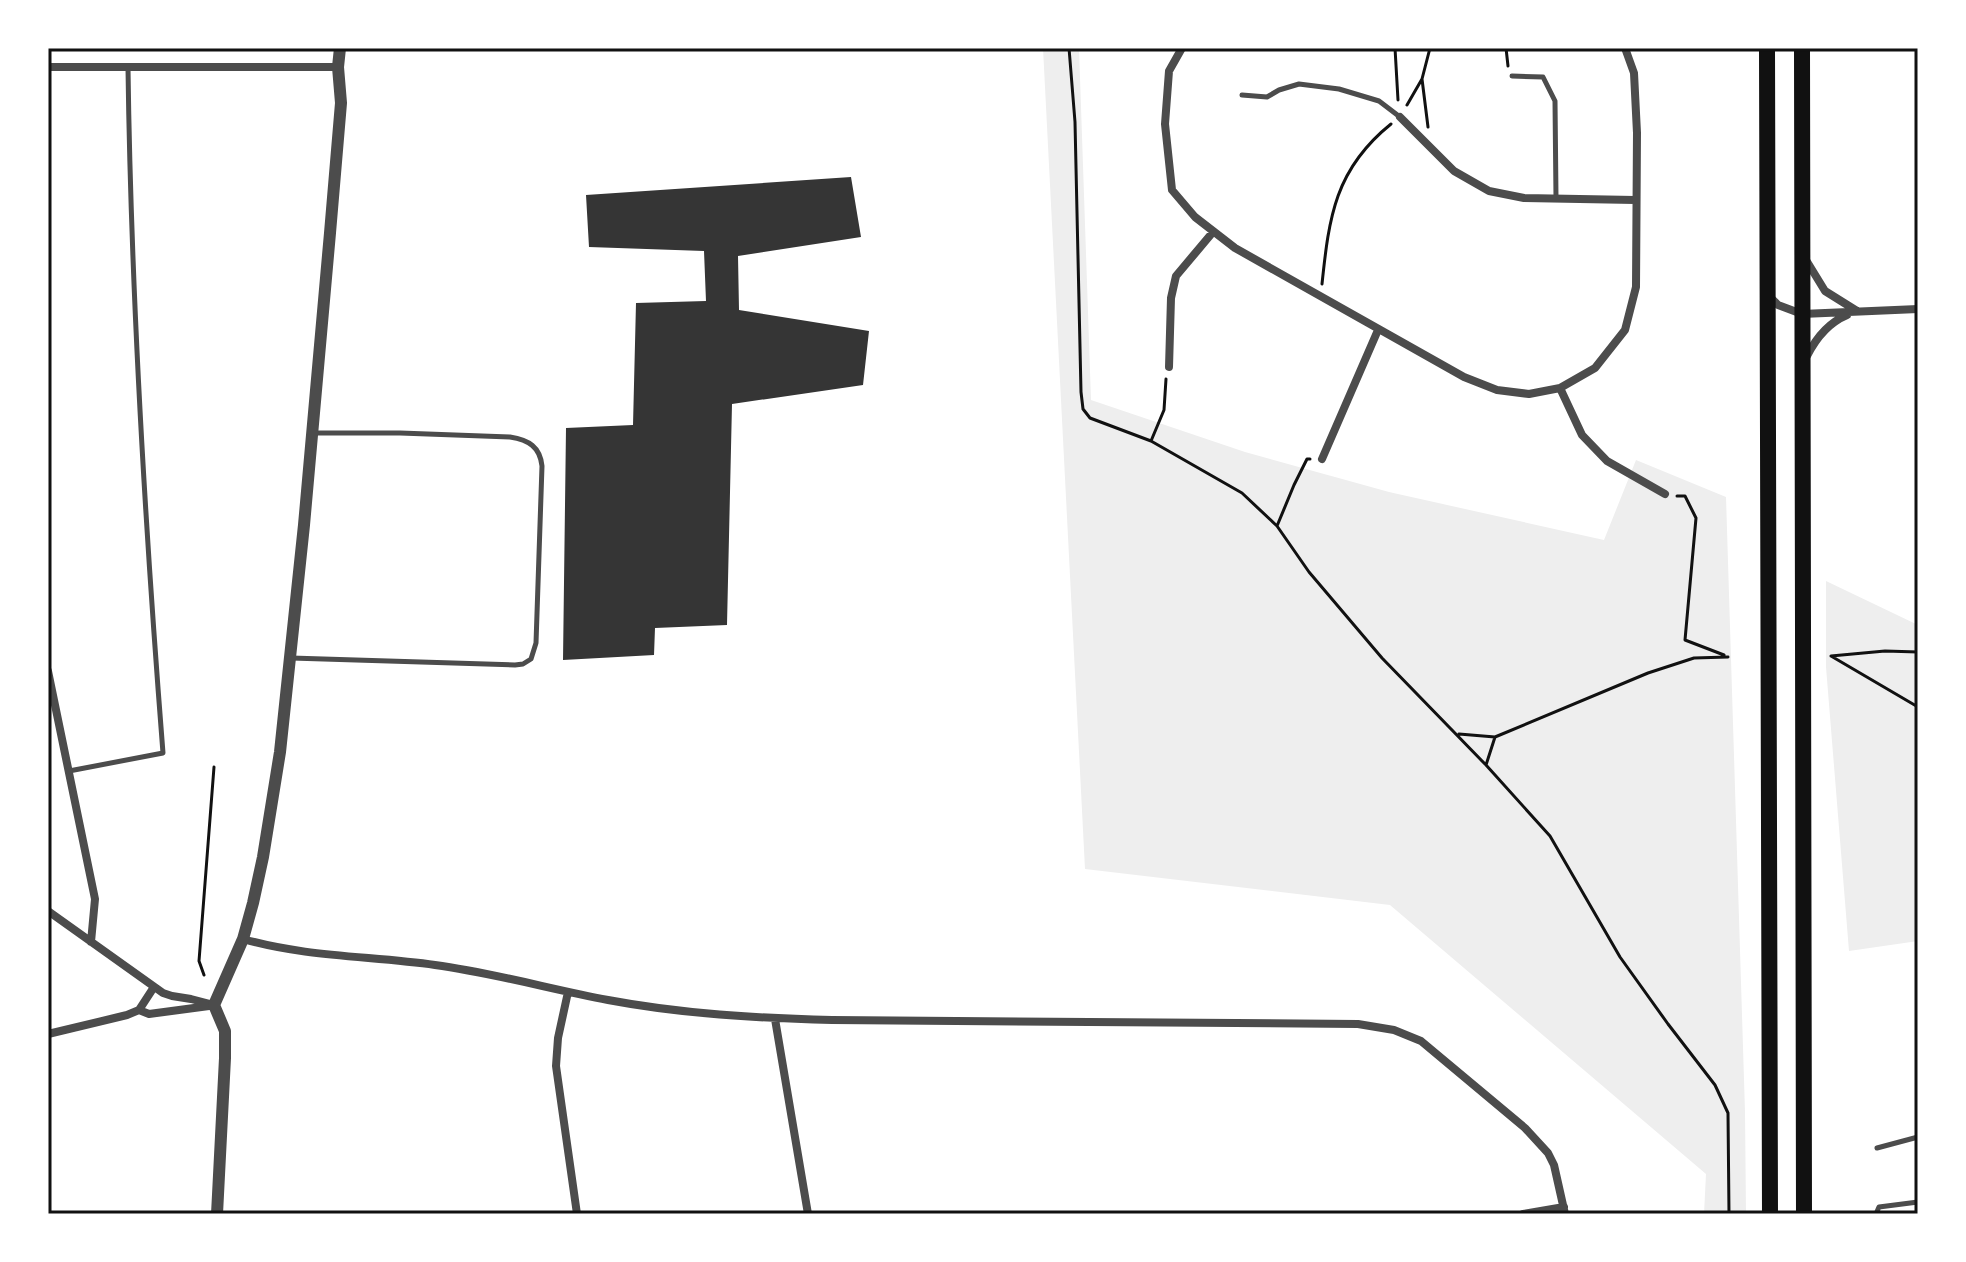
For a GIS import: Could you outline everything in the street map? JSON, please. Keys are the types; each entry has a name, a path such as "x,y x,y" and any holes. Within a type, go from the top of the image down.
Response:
{"highway":[{"path":"1767,48 1770,1214"},
{"path":"1802,48 1804,1214"}],"street":[{"path":"217,1214 225,1031 214,1005 243,939 263,857 280,752 313,433 341,103 340,48"},
{"path":"1182,48 1169,71 1165,124 1172,190 1195,217 1235,248 1464,377 1497,390 1529,394 1560,388 1595,368 1625,330 1636,287 1637,133 1634,73 1625,48"},
{"path":"48,67 338,67"},
{"path":"1400,117 1454,171 1489,191 1524,198 1635,200"},
{"path":"1169,367 1171,298 1176,276 1213,232"},
{"path":"1802,252 1825,291 1859,312"},
{"path":"1769,295 1778,305 1802,314 1918,309"},
{"path":"1802,367 1824,330 1843,316 1859,312"},
{"path":"1322,459 1378,330"},
{"path":"1560,388 1582,435 1607,461 1665,494"},
{"path":"48,671 95,899 91,942"},
{"path":"48,911 154,987 172,996 214,1005"},
{"path":"243,939 298,951 436,965 675,1010 775,1019 1358,1024 1394,1030 1421,1041 1532,1135 1548,1153 1554,1165 1564,1210 1523,1214"},
{"path":"48,1034 112,1020 139,1010 154,987"},
{"path":"568,992 558,1038 556,1066 577,1214"},
{"path":"139,1010 149,1014 214,1005"},
{"path":"775,1019 808,1214"}],"lane":[{"path":"69,771 163,753 148,558 131,223 128,68"},
{"path":"1512,76 1543,77 1555,101 1556,198"},
{"path":"1242,95 1267,97 1299,84 1339,89 1379,101 1400,117"},
{"path":"291,658 515,665 531,659 536,643 542,466 539,451 532,444 510,437 313,433"},
{"path":"1877,1148 1918,1137"},
{"path":"1876,1214 1879,1207 1918,1202"}],"path":[{"path":"1069,48 1075,122 1083,409 1090,418 1151,441 1242,493 1277,526 1309,572 1382,658 1550,836 1620,957 1715,1085 1728,1113 1729,1214"},
{"path":"1395,48 1400,117"},
{"path":"1321,298 1334,203 1348,172 1372,139 1400,117 1422,79 1430,48"},
{"path":"1506,48 1506,61 1512,76"},
{"path":"1422,79 1431,148"},
{"path":"1151,441 1164,410 1169,367"},
{"path":"1277,526 1307,459 1322,459"},
{"path":"1457,734 1495,737 1648,673 1694,658 1728,657 1685,640 1696,518 1685,496 1665,494"},
{"path":"1918,652 1885,651 1831,656 1918,707"},
{"path":"1486,765 1495,737"},
{"path":"204,975 199,961 214,767"}],"shaded area":[{"path":"1043,48 1079,48 1091,400 1245,452 1389,492 1604,540 1636,460 1726,497 1746,1214 1704,1214 1706,1174 1390,905 1085,869"},
{"path":"1826,581 1918,625 1918,941 1849,951 1826,667"}],"building":[{"path":"851,177 861,237 738,256 739,310 869,331 863,385 732,404 727,625 655,628 654,655 563,660 566,428 633,425 636,303 706,301 704,251 589,247 586,195"}]}
